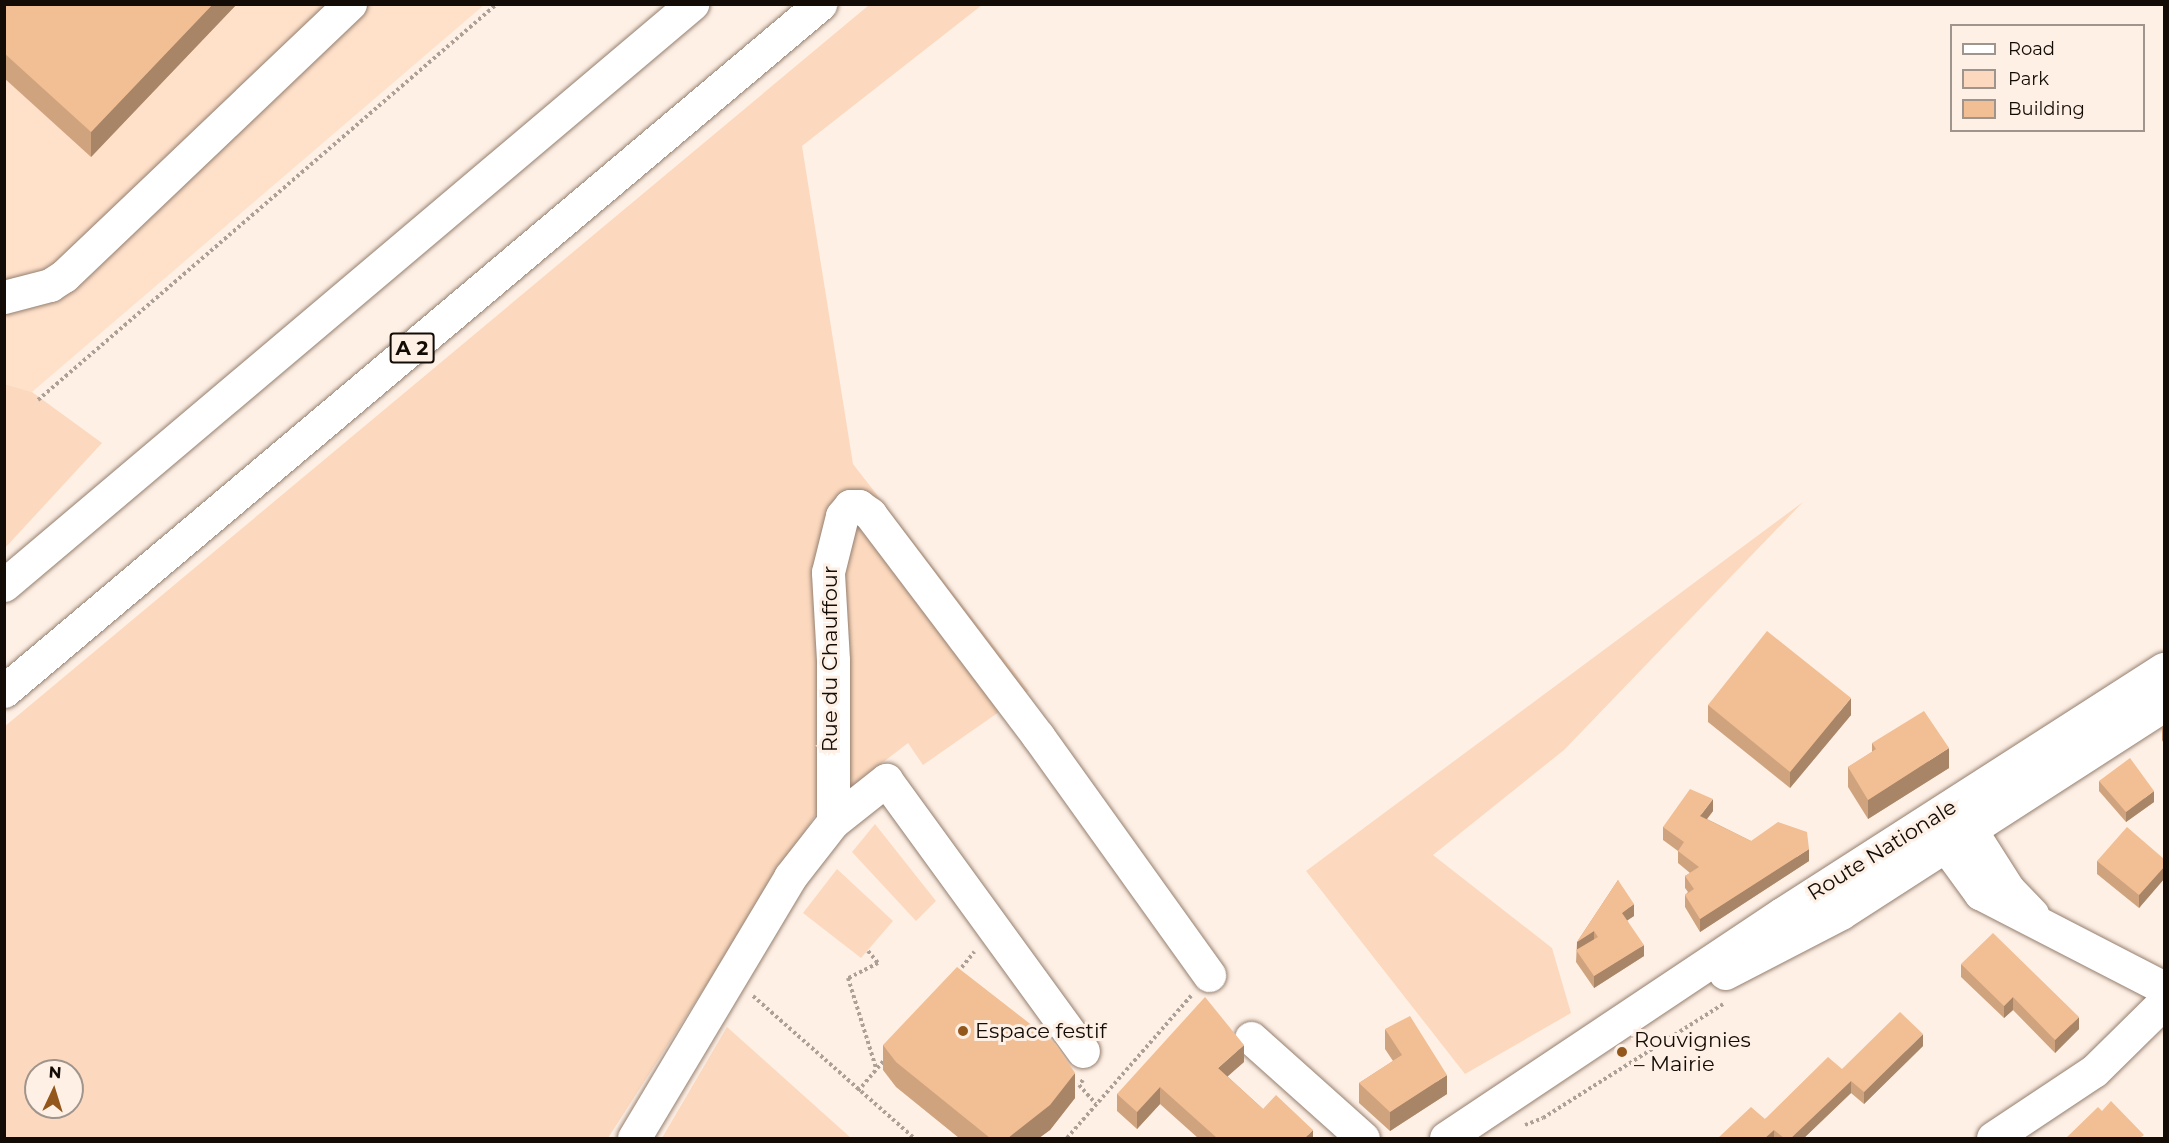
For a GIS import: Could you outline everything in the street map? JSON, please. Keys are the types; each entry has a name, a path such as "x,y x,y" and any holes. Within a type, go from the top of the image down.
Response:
{"main road":[{"path":"4,297 50,285 64,276 350,4"},
{"path":"4,585 692,4"},
{"name":"A 2","path":"4,692 820,4"},
{"name":"Rue du Chauffour","path":"833,822 833,660 828,572 842,516 850,507 859,506 870,514 1038,736 1209,975"},
{"name":"Route Nationale","path":"1949,826 2164,669"},
{"name":"Route Nationale","path":"1446,1138 1603,1036 1754,933 2164,705"},
{"path":"634,1138 790,877 833,822 886,780 1083,1051"},
{"path":"1949,826 2015,898 2042,923 2164,988"},
{"path":"1993,1138 2094,1071 2164,1002"},
{"path":"1251,1038 1363,1138"}],"path":[{"path":"38,400 496,4"},
{"path":"950,981 994,928"},
{"path":"868,951 878,963 848,978 876,1069"},
{"path":"730,975 858,1091 914,1138"},
{"path":"1067,1138 1209,975"},
{"path":"1516,1128 1544,1118 1729,1000"},
{"path":"858,1091 891,1051"}],"shaded area":[{"path":"4,5 484,5 32,392 5,384"}],"green space":[{"path":"869,5 982,5 802,146 853,464 1029,691 923,765 908,743 816,814 608,1138 5,1138 4,727"},
{"path":"5,384 32,392 102,443 5,548"},
{"path":"1803,502 1564,750 1433,855 1552,948 1571,1013 1465,1074 1306,871"},
{"path":"875,824 936,901 916,921 852,852"},
{"path":"837,869 893,921 861,958 803,913"},
{"path":"727,1027 851,1138 662,1138"}],"building":[{"path":"4,4 213,4 91,132 4,53"},
{"path":"1767,631 1851,698 1790,772 1708,705"},
{"path":"1924,711 1949,748 1868,800 1848,767 1876,749 1872,743"},
{"path":"2130,758 2154,791 2126,812 2099,781"},
{"path":"1690,789 1713,799 1700,816 1751,841 1778,822 1807,832 1809,849 1700,919 1685,895 1694,889 1685,876 1699,867 1678,851 1684,842 1663,827"},
{"path":"2127,827 2164,859 2164,867 2139,895 2097,861"},
{"path":"1618,880 1634,904 1622,913 1644,945 1594,976 1576,950 1598,937 1594,931 1577,942"},
{"path":"1993,933 2079,1017 2055,1040 2013,997 2004,1006 1961,964"},
{"name":"Espace festif","path":"957,967 1056,1044 1075,1073 1050,1105 1008,1138 990,1138 896,1062 883,1045"},
{"path":"1205,997 1244,1045 1218,1068 1263,1109 1276,1095 1313,1130 1305,1138 1217,1138 1160,1087 1137,1112 1117,1094"},
{"path":"1900,1012 1923,1034 1864,1092 1851,1081 1791,1138 1784,1138 1774,1130 1765,1138 1718,1138 1751,1107 1765,1119 1828,1057 1842,1069"},
{"path":"1410,1016 1447,1075 1390,1112 1359,1083 1402,1055 1385,1029"},
{"path":"2111,1101 2144,1135 2140,1138 2066,1138 2098,1107 2102,1111"}],"place":[{"name":"Espace festif","path":"963,1031"},
{"name":"Rouvignies – Mairie","path":"1622,1052"}]}
